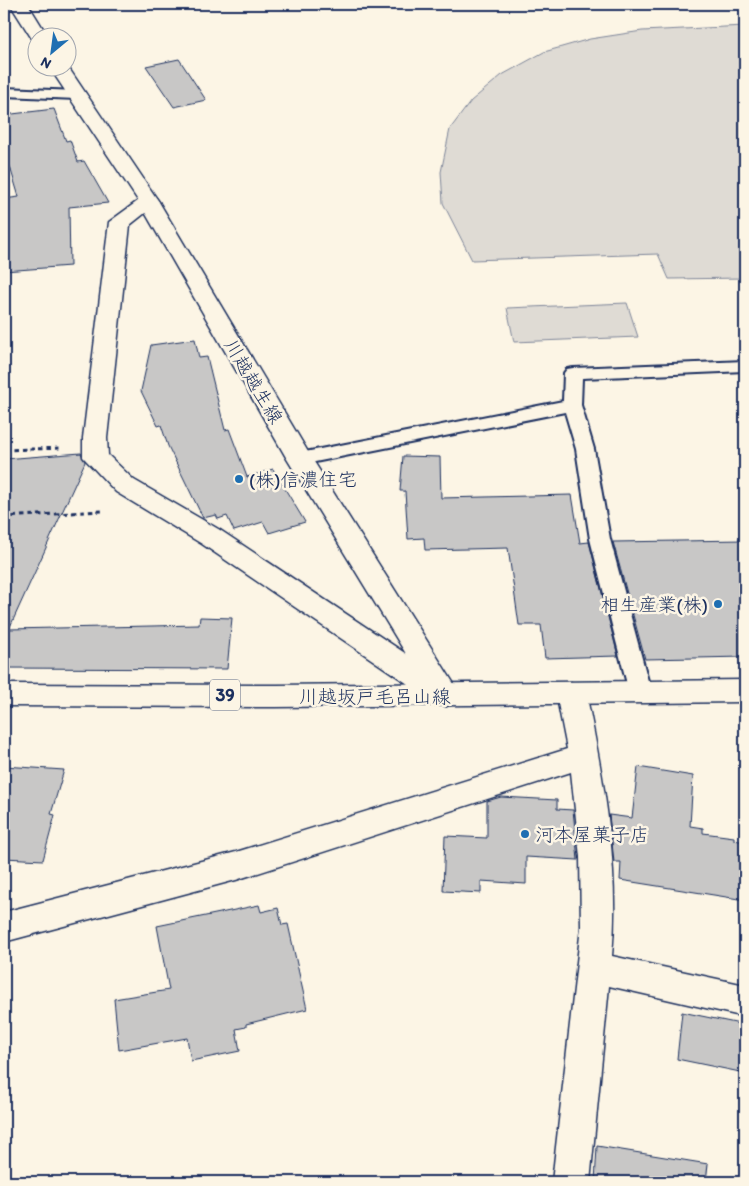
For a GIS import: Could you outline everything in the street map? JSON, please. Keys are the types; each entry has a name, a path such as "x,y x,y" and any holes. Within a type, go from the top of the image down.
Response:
{"main road":[{"path":"19,4 34,28"},
{"name":"川越越生線","path":"66,78 149,202 300,459 446,695"},
{"path":"149,202 120,222 95,445 96,457 125,486 158,508 211,537 446,695"},
{"name":"川越坂戸毛呂山線","path":"4,695 446,695 745,691"},
{"path":"571,693 584,756 596,857 598,927 571,1182"},
{"path":"4,927 236,866 584,756"},
{"path":"595,968 745,1001"}],"lane":[{"path":"4,92 77,95"},
{"path":"640,692 600,539 585,449 572,405 573,373 745,366"},
{"path":"300,459 572,405"}],"path":[{"path":"4,450 24,451 95,445"},
{"path":"4,517 158,508"}],"shaded area":[{"path":"745,26 745,278 669,279 658,254 472,260 443,203 441,172 450,129 471,101 502,75 544,52 590,39 642,31"},
{"path":"627,303 638,337 514,342 507,308"}],"building":[{"path":"179,59 206,100 174,107 146,66"},
{"path":"54,109 66,141 70,140 78,162 84,161 108,203 69,207 70,266 4,271 4,199 19,197 4,147 4,115"},
{"path":"195,339 199,358 207,357 225,430 229,429 247,477 273,469 305,522 269,533 263,522 234,531 227,516 218,519 216,515 203,518 168,446 161,425 158,426 141,391 151,345"},
{"path":"81,453 85,462 9,629 199,625 200,617 232,618 227,669 4,668 4,459"},
{"path":"403,456 440,457 441,498 572,495 580,543 589,542 618,656 545,658 541,625 519,625 508,548 425,550 424,538 408,539 405,491 400,491"},
{"path":"745,540 745,657 645,659 613,542"},
{"path":"4,766 64,770 51,814 55,815 43,860 4,858"},
{"path":"638,767 693,776 690,826 703,828 703,833 734,837 734,840 745,842 745,900 620,880 621,862 614,862 609,815 632,818"},
{"path":"501,797 557,800 557,809 573,810 578,860 526,857 526,884 481,881 481,893 443,891 445,836 487,838 487,801"},
{"path":"259,905 261,912 278,908 282,925 288,924 307,1009 246,1024 246,1027 236,1029 240,1051 191,1061 187,1038 119,1050 114,999 169,990 157,926"},
{"path":"682,1012 745,1025 745,1073 677,1059"},
{"path":"597,1146 708,1164 706,1182 595,1182"}],"place":[{"name":"(株)信濃住宅","path":"239,479"},
{"name":"相生産業(株)","path":"718,604"},
{"name":"河本屋菓子店","path":"525,834"}]}
